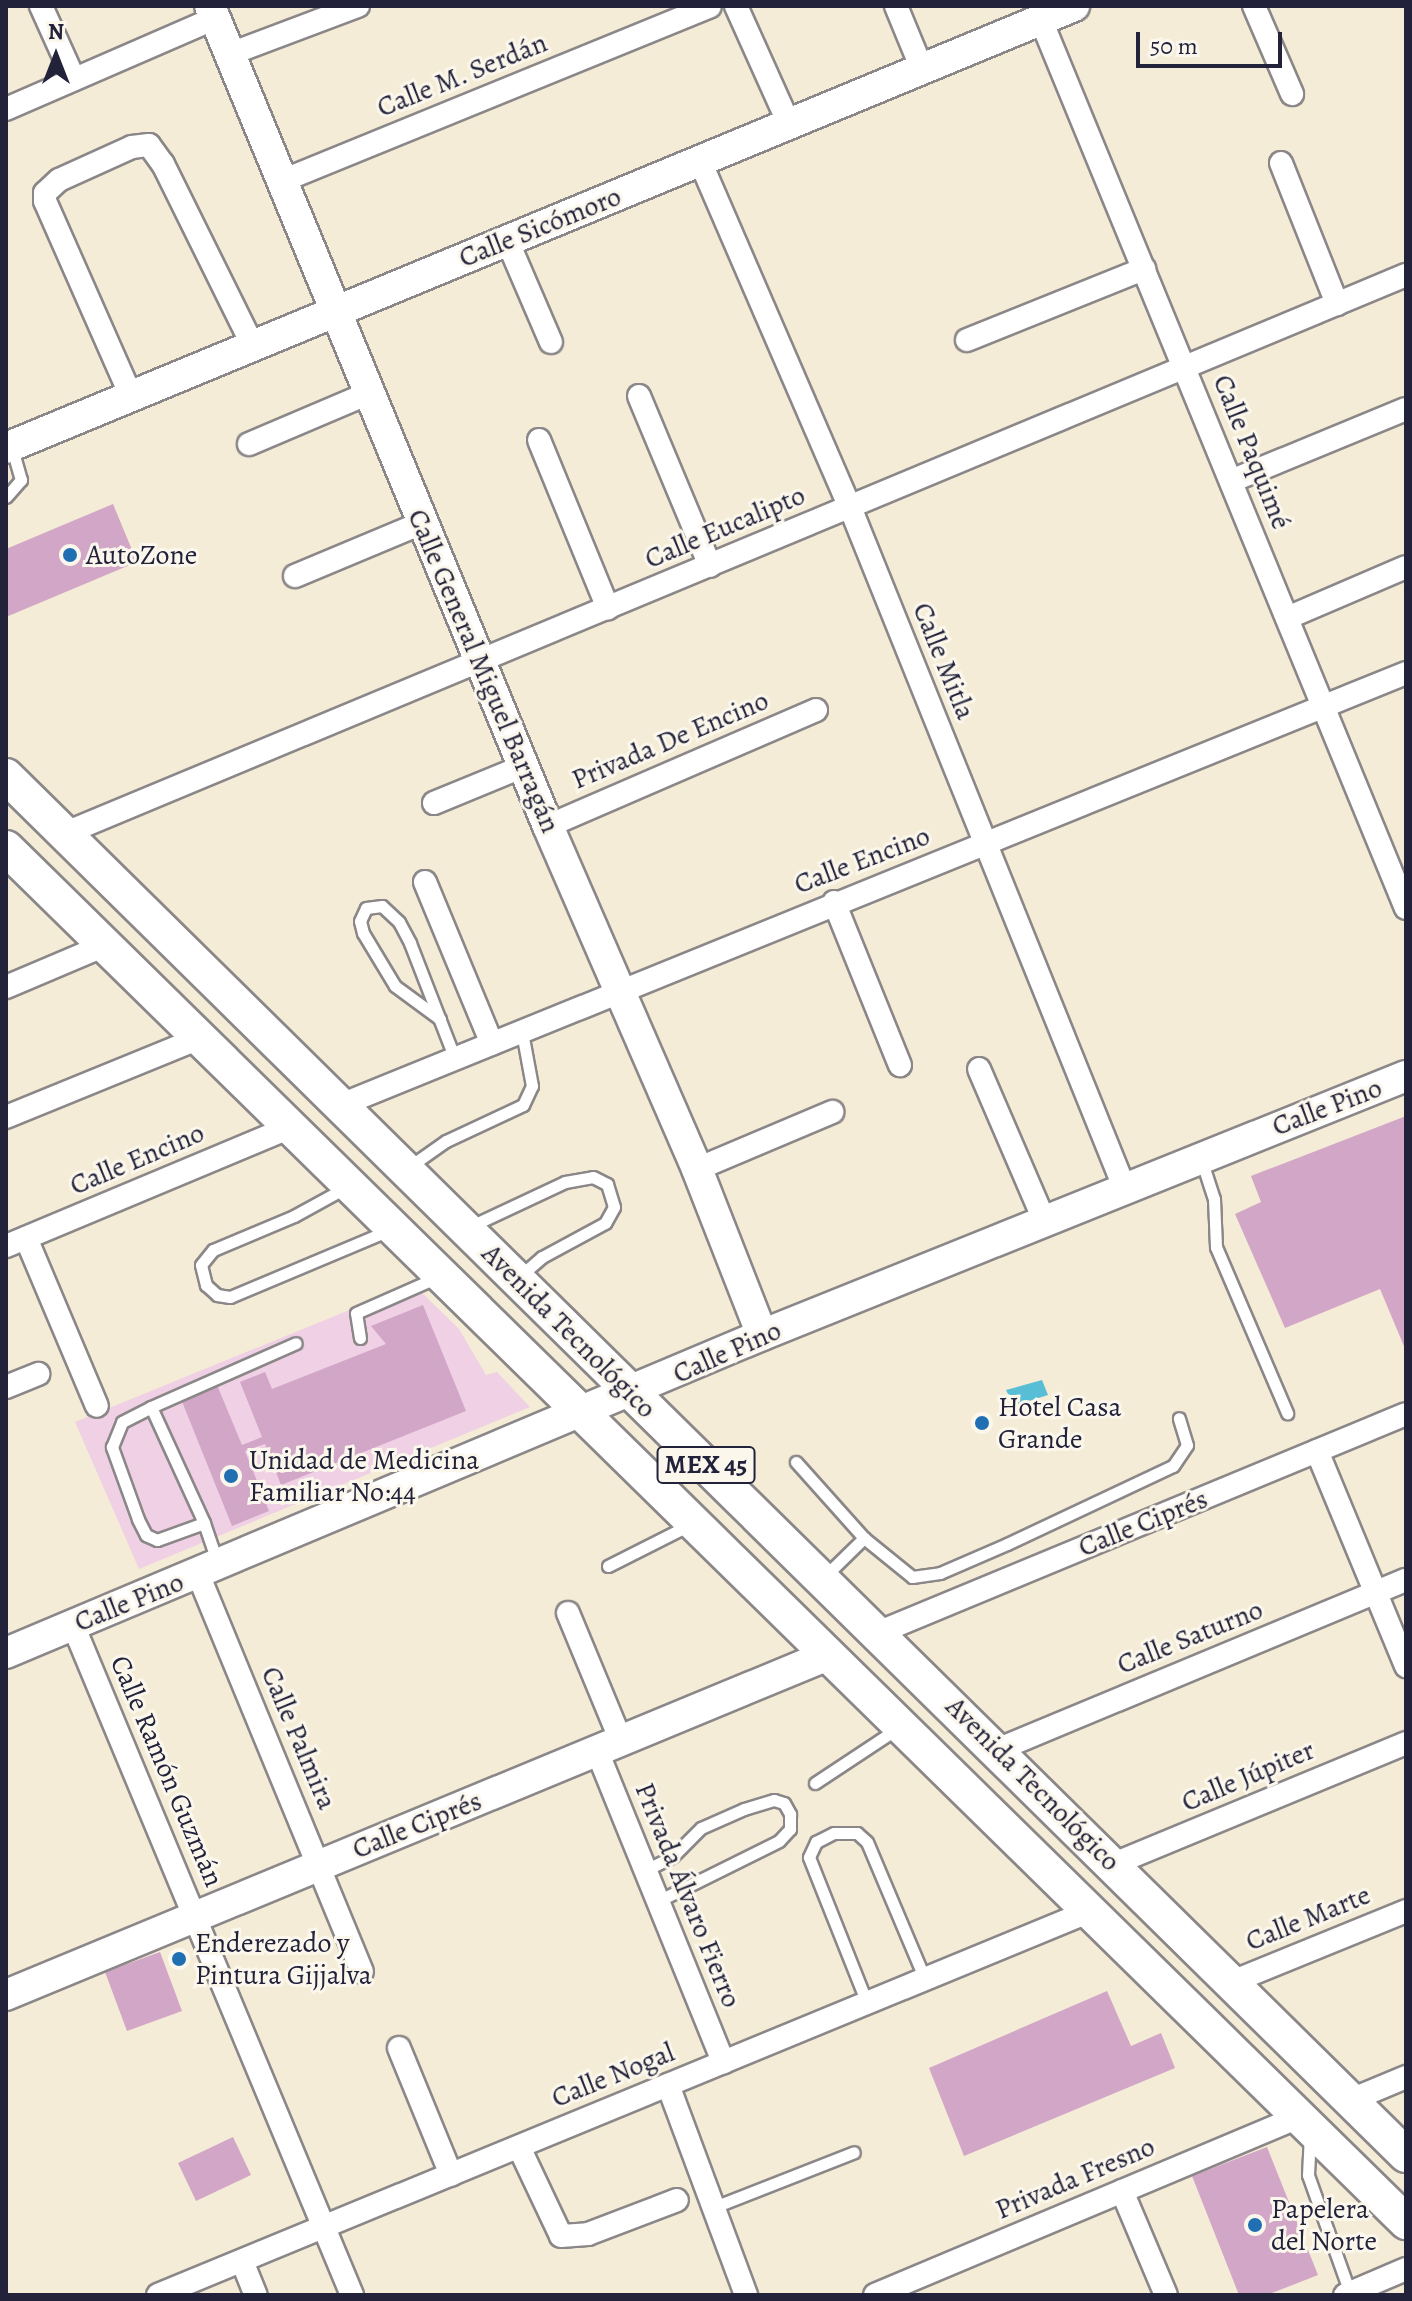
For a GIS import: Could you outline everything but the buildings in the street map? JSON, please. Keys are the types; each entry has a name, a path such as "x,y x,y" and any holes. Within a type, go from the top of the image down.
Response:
{"main road":[{"name":"Avenida Tecnológico","path":"6,776 632,1394 880,1632 1406,2155"},
{"name":"Avenida Tecnológico","path":"7,850 1406,2222"}],"street":[{"path":"41,6 74,79"},
{"path":"230,54 358,6"},
{"name":"Calle M. Serdán","path":"282,181 710,6"},
{"path":"736,6 789,124"},
{"path":"896,6 922,69"},
{"path":"1254,6 1292,94"},
{"name":"Calle Sicómoro","path":"8,443 253,346 1057,11"},
{"name":"Calle Paquimé","path":"1057,11 1144,269 1406,908"},
{"path":"6,109 212,12"},
{"name":"Calle General Miguel Barragán","path":"212,12 618,993 697,1169 762,1335"},
{"path":"131,396 45,201 45,193 59,180 141,143 163,164 253,346"},
{"name":"Calle Mitla","path":"700,161 850,507 1124,1187"},
{"path":"1281,163 1337,304"},
{"path":"507,240 551,342"},
{"path":"967,340 1144,269"},
{"name":"Calle Eucalipto","path":"66,833 1406,275"},
{"path":"249,444 369,393"},
{"path":"639,396 710,566"},
{"path":"1231,481 1406,409"},
{"path":"539,440 608,608"},
{"path":"295,576 422,523"},
{"path":"1287,618 1406,567"},
{"name":"Calle Encino","path":"341,1105 834,902 986,844 1406,673"},
{"name":"Privada De Encino","path":"548,826 816,710"},
{"path":"434,803 524,766"},
{"path":"425,882 492,1044"},
{"path":"834,902 900,1065"},
{"path":"6,987 105,945"},
{"path":"6,1117 200,1038"},
{"path":"979,1069 1044,1220"},
{"name":"Calle Pino","path":"6,1653 632,1394 762,1335 1200,1156 1406,1076"},
{"path":"697,1169 832,1112"},
{"name":"Calle Encino","path":"16,1242 291,1127"},
{"path":"16,1242 97,1406"},
{"path":"6,1387 38,1374"},
{"name":"Calle Ciprés","path":"880,1632 1406,1414"},
{"path":"1317,1451 1406,1666"},
{"name":"Calle Palmira","path":"208,1570 362,1971"},
{"name":"Calle Saturno","path":"997,1750 1406,1580"},
{"name":"Privada Álvaro Fierro","path":"568,1613 646,1870 723,2062"},
{"name":"Calle Ramón Guzmán","path":"73,1625 352,2295"},
{"name":"Calle Ciprés","path":"6,1995 828,1655"},
{"name":"Calle Júpiter","path":"1114,1864 1406,1743"},
{"name":"Calle Nogal","path":"158,2295 1090,1911"},
{"name":"Calle Marte","path":"1232,1982 1406,1911"},
{"path":"399,2048 451,2175"},
{"path":"1351,2100 1406,2077"},
{"path":"668,2085 746,2295"},
{"name":"Privada Fresno","path":"875,2295 1122,2191 1305,2123"},
{"path":"519,2147 561,2236 588,2234 677,2200"},
{"path":"1122,2191 1166,2295"},
{"path":"242,2261 256,2295"},
{"path":"1348,2294 1406,2269"}],"lane":[{"path":"6,497 21,480 8,443"},
{"path":"440,1019 395,986 363,933 360,921 366,908 382,906 399,922 440,1019 455,1059"},
{"path":"405,1169 446,1141 523,1105 532,1086 522,1032"},
{"path":"1200,1156 1214,1199 1216,1247 1287,1413"},
{"path":"465,1229 565,1182 593,1177 607,1184 614,1207 605,1223 542,1257 517,1280"},
{"path":"349,1185 294,1216 213,1250 201,1265 206,1285 217,1295 230,1297 393,1228"},
{"path":"360,1338 356,1313 442,1275"},
{"path":"204,1523 157,1540 146,1535 112,1437 122,1422 151,1407 296,1343"},
{"path":"151,1407 204,1523 208,1570"},
{"path":"796,1462 864,1538 912,1577 940,1573 1173,1466 1187,1445 1179,1418"},
{"path":"608,1566 694,1523"},
{"path":"823,1577 864,1538"},
{"path":"815,1783 902,1726"},
{"path":"646,1870 673,1856 701,1828 744,1809 774,1800 784,1803 790,1814 790,1829 779,1841 658,1901"},
{"path":"867,2003 809,1857 816,1842 834,1833 857,1833 867,1842 925,1979"},
{"path":"1305,2123 1308,2175 1348,2294"},
{"path":"714,2207 854,2152"}],"shaded area":[{"name":"Unidad de Medicina Familiar No:44","path":"413,1284 459,1329 486,1375 497,1372 530,1407 139,1569 75,1422"}],"water":[{"path":"1042,1380 1048,1395 1014,1406 1006,1390"}],"place":[{"name":"AutoZone","path":"70,555"},
{"name":"Hotel Casa Grande","path":"982,1423"},
{"name":"Unidad de Medicina Familiar No:44","path":"231,1476"},
{"name":"Enderezado y Pintura Gijjalva","path":"179,1959"},
{"name":"Papelera del Norte","path":"1255,2225"}]}
